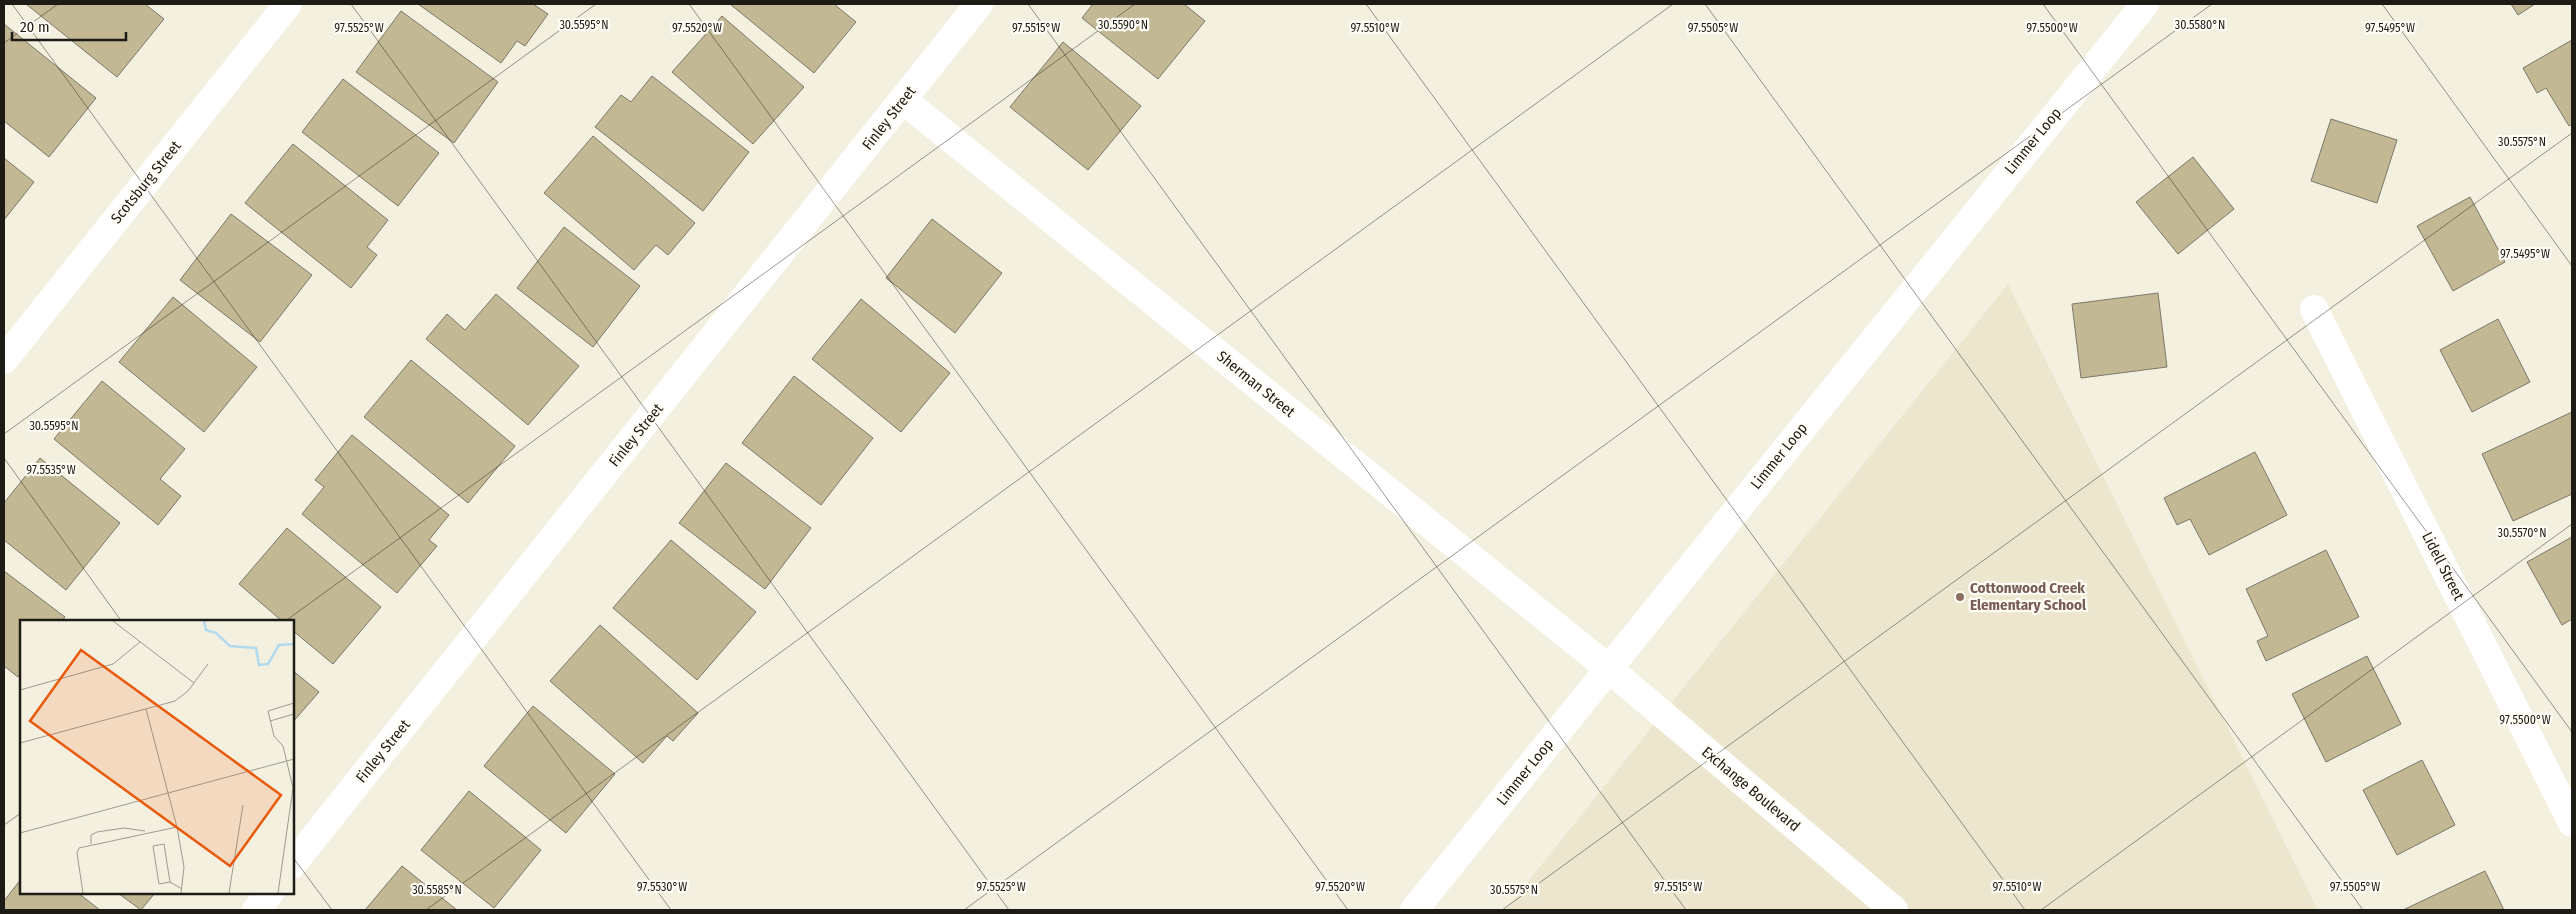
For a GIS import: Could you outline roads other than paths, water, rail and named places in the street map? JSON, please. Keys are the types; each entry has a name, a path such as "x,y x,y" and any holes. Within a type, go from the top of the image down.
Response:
{"street":[{"name":"Scotsburg Street","path":"4,360 288,4"},
{"name":"Finley Street","path":"294,862 978,4"},
{"name":"Limmer Loop","path":"1414,910 2145,4"},
{"name":"Sherman Street","path":"903,100 1608,668"},
{"name":"Lidell Street","path":"2314,309 2572,823"},
{"name":"Exchange Boulevard","path":"1608,668 1894,910"},
{"path":"256,910 269,894"}],"place":[{"name":"Cottonwood Creek Elementary School","path":"1960,597"}]}
